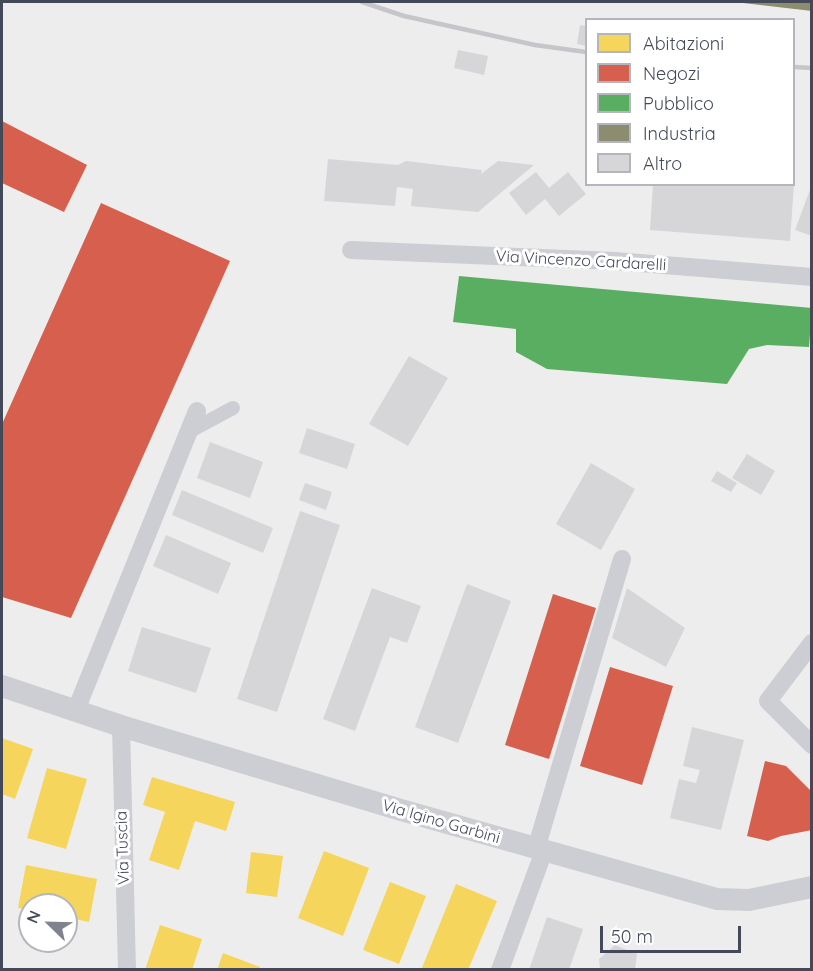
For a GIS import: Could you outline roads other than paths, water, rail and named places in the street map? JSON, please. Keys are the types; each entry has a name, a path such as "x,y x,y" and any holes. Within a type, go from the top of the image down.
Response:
{"street":[{"name":"Via Vincenzo Cardarelli","path":"351,250 615,261 812,277"},
{"path":"190,431 233,408"},
{"path":"76,710 197,411"},
{"path":"500,969 540,850 622,559"},
{"path":"812,643 768,700 812,745"},
{"name":"Via Igino Garbini","path":"2,686 121,726 401,810 717,899 749,900 812,887"},
{"name":"Via Tuscia","path":"121,726 127,969"}],"railway":[{"path":"362,2 404,16 535,45 585,52"},
{"path":"795,67 812,68"}]}
